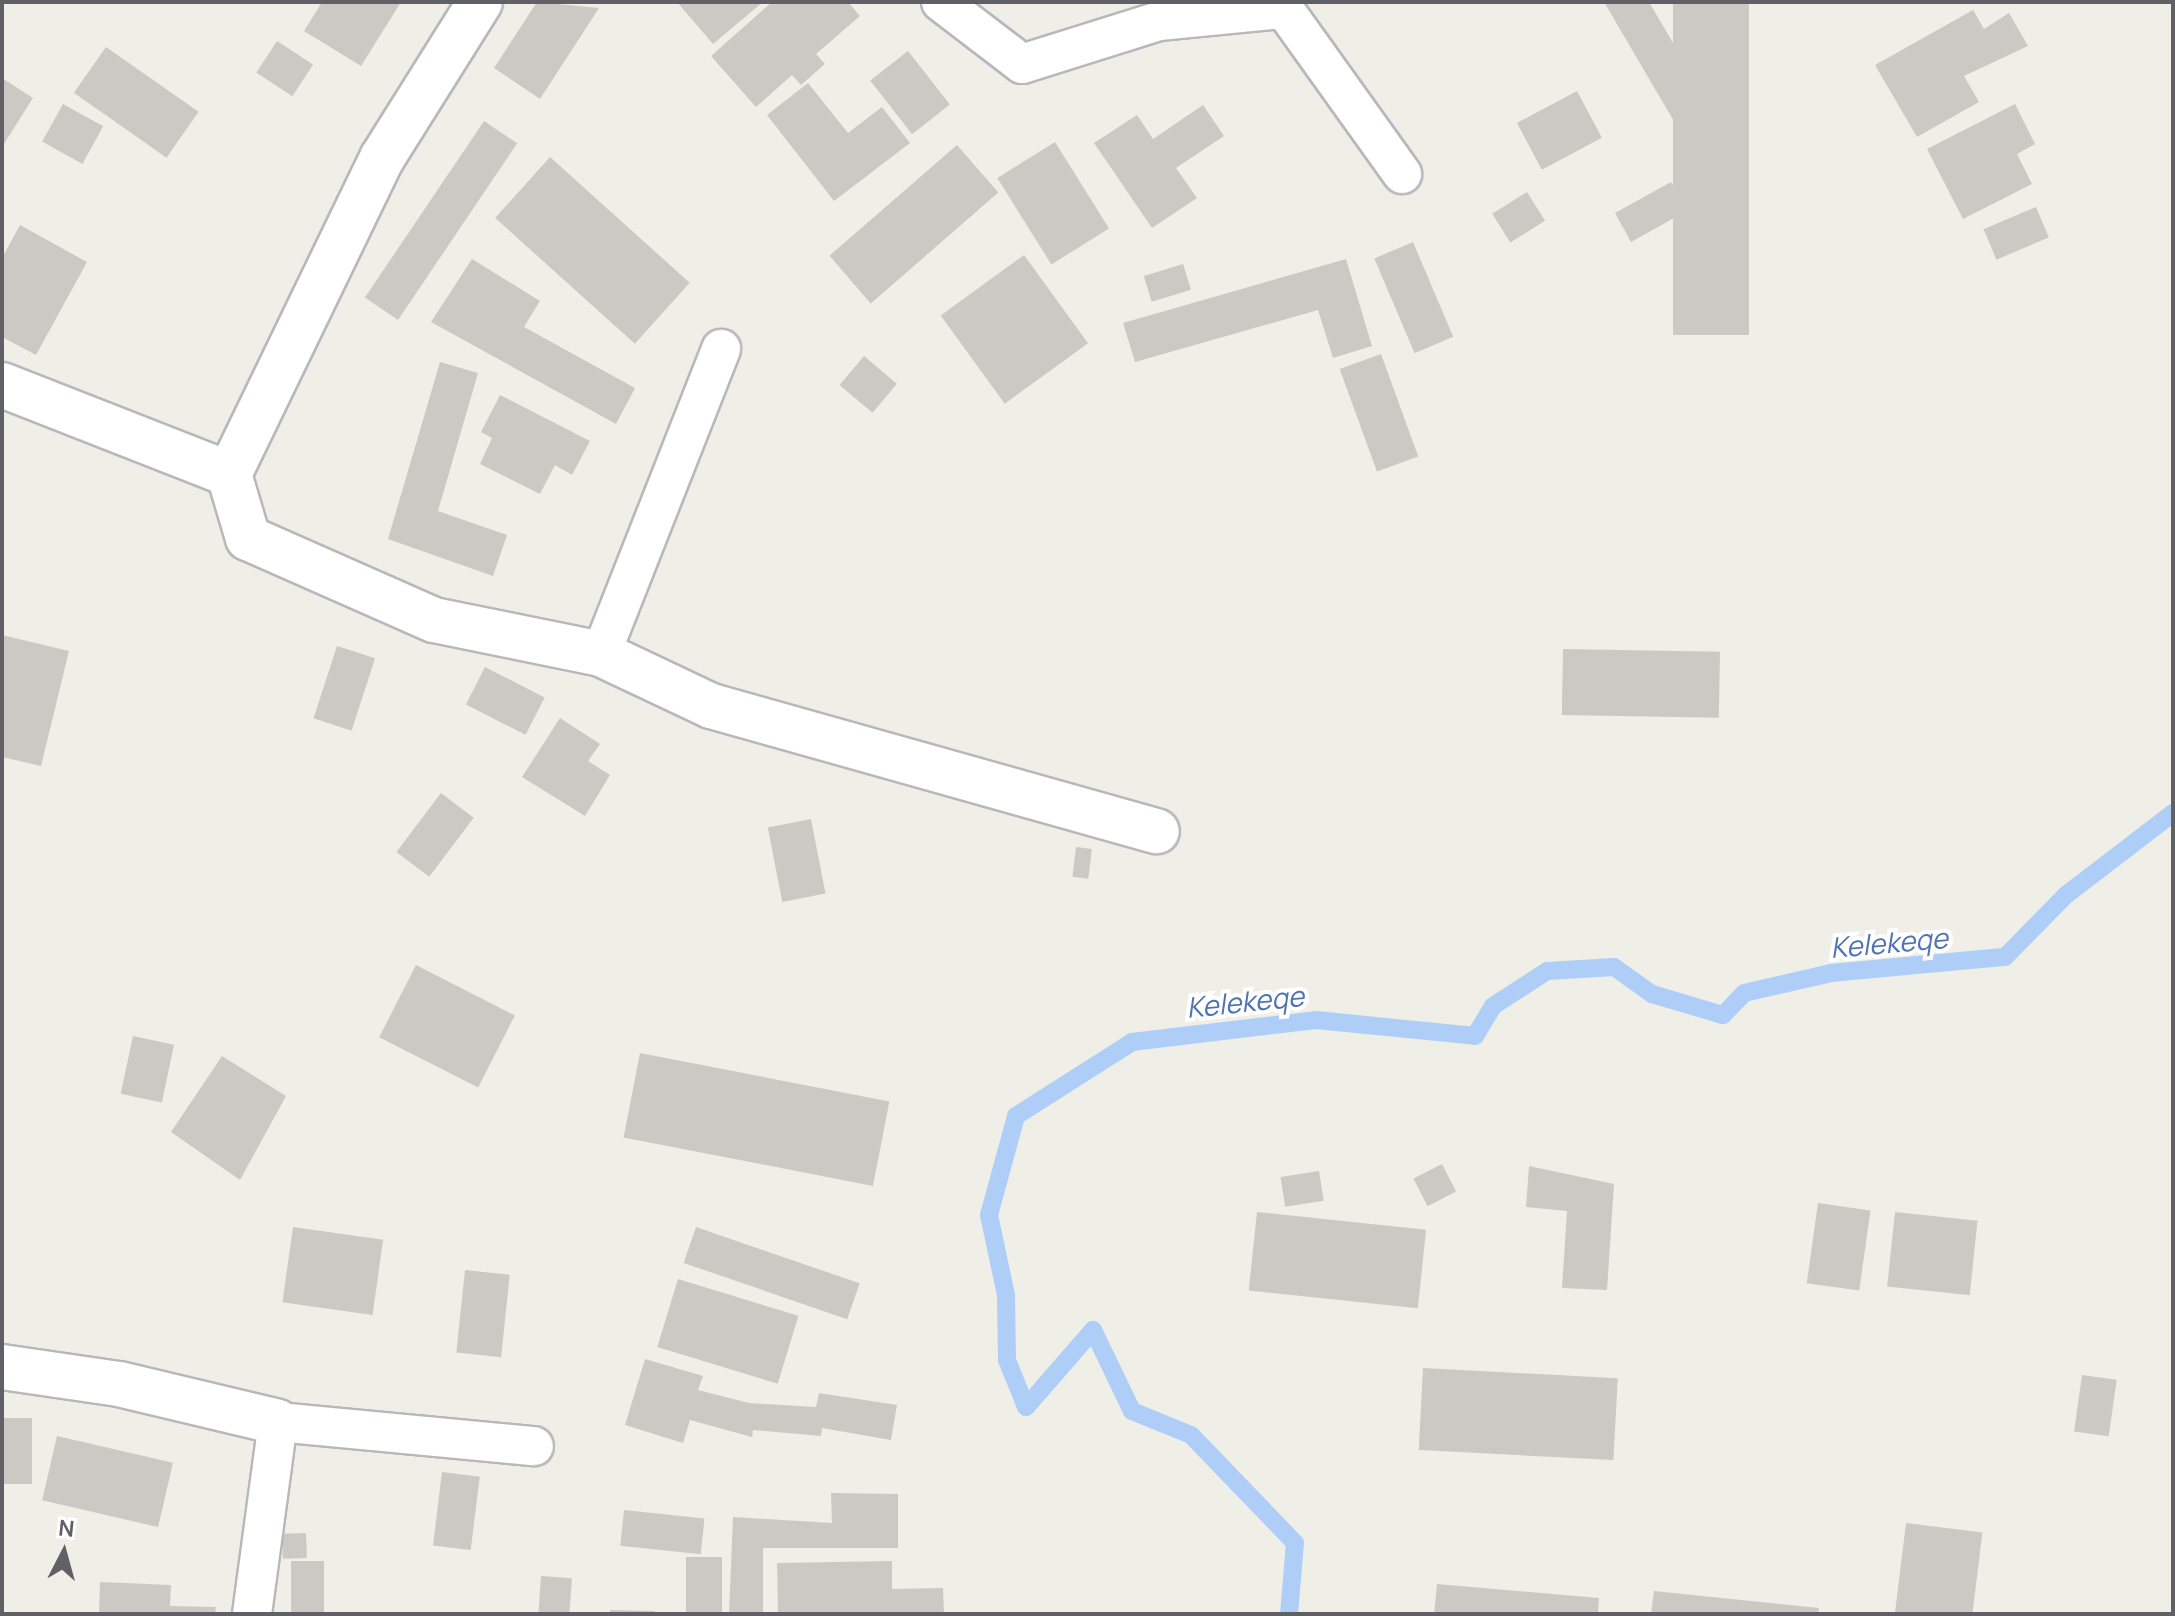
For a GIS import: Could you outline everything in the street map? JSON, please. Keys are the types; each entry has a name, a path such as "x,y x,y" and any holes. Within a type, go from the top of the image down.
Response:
{"street":[{"path":"480,2 382,158 229,474 248,538 434,620 601,654 711,706 1157,831"},
{"path":"2,385 229,474"},
{"path":"2,1367 119,1384 278,1422"}],"lane":[{"path":"941,2 1022,64 1159,21 1284,9 1402,174"},
{"path":"601,654 721,349"},
{"path":"252,1614 278,1422 534,1446"}],"building":[{"path":"322,2 401,2 361,66 304,31"},
{"path":"537,2 599,8 540,99 494,68"},
{"path":"677,2 763,2 713,44"},
{"path":"772,2 848,2 860,16 816,54 825,64 801,85 792,75 756,107 711,56"},
{"path":"1604,2 1649,2 1719,121 1685,140"},
{"path":"1673,2 1749,2 1749,335 1673,335"},
{"path":"1973,10 1984,29 2009,13 2028,46 1964,76 1979,102 1917,137 1875,65"},
{"path":"277,41 313,64 292,96 256,73"},
{"path":"106,47 199,112 166,158 74,93"},
{"path":"908,51 950,105 912,134 870,81"},
{"path":"2,78 33,98 2,147"},
{"path":"808,83 848,133 882,107 910,143 834,201 767,115"},
{"path":"1577,91 1602,138 1542,170 1517,123"},
{"path":"63,104 103,126 82,164 42,142"},
{"path":"2015,104 2035,144 2017,154 2032,184 1963,219 1927,149"},
{"path":"1203,105 1224,136 1176,168 1197,198 1152,228 1094,143 1137,115 1153,139"},
{"path":"484,121 517,143 398,320 365,298"},
{"path":"1055,142 1109,229 1051,265 997,178"},
{"path":"957,145 998,193 871,303 829,256"},
{"path":"550,157 690,283 635,344 495,218"},
{"path":"1671,182 1687,211 1631,242 1615,213"},
{"path":"1527,192 1545,221 1510,243 1492,214"},
{"path":"2036,207 2049,237 1996,260 1984,229"},
{"path":"20,225 87,262 36,355 2,337 2,258"},
{"path":"1413,242 1453,337 1415,353 1374,258"},
{"path":"1024,255 1088,343 1005,404 941,316"},
{"path":"472,259 540,301 524,327 635,388 616,424 431,322"},
{"path":"1346,259 1372,346 1333,358 1318,310 1135,362 1123,323"},
{"path":"1183,264 1191,290 1152,302 1144,276"},
{"path":"1381,354 1418,456 1377,471 1340,369"},
{"path":"864,356 897,384 873,413 840,385"},
{"path":"440,362 478,373 438,511 507,535 493,576 388,539"},
{"path":"500,395 590,441 572,475 555,465 540,494 480,464 492,438 481,432"},
{"path":"2,635 69,651 41,766 2,757"},
{"path":"337,646 375,658 352,731 314,718"},
{"path":"1563,649 1720,652 1719,718 1562,715"},
{"path":"485,667 545,697 526,735 466,704"},
{"path":"560,718 600,744 588,761 610,775 585,816 522,777"},
{"path":"441,793 474,818 429,877 396,852"},
{"path":"811,819 826,894 782,902 768,827"},
{"path":"1076,847 1092,849 1088,879 1072,877"},
{"path":"416,965 515,1015 478,1088 379,1037"},
{"path":"133,1036 174,1045 162,1102 121,1094"},
{"path":"640,1053 889,1101 873,1186 624,1137"},
{"path":"222,1056 286,1096 240,1180 171,1132"},
{"path":"1442,1164 1456,1192 1428,1206 1413,1179"},
{"path":"1529,1166 1614,1184 1607,1290 1562,1288 1567,1211 1526,1207"},
{"path":"1319,1171 1324,1201 1285,1207 1280,1177"},
{"path":"1818,1203 1870,1210 1859,1291 1807,1283"},
{"path":"1257,1212 1426,1230 1418,1308 1249,1291"},
{"path":"1895,1212 1978,1221 1970,1295 1887,1287"},
{"path":"293,1227 383,1240 373,1315 282,1302"},
{"path":"696,1227 860,1283 847,1319 684,1263"},
{"path":"465,1270 510,1275 501,1357 456,1353"},
{"path":"678,1279 798,1316 778,1384 657,1347"},
{"path":"645,1359 703,1376 698,1390 749,1403 816,1407 819,1393 897,1405 891,1440 822,1428 821,1436 753,1430 752,1437 690,1420 683,1443 625,1425"},
{"path":"1423,1368 1618,1378 1613,1460 1419,1450"},
{"path":"2082,1375 2117,1380 2109,1436 2074,1431"},
{"path":"2,1418 32,1418 32,1484 2,1484"},
{"path":"57,1436 173,1463 158,1527 42,1500"},
{"path":"442,1472 480,1477 471,1550 433,1545"},
{"path":"831,1493 898,1494 898,1548 763,1548 763,1614 729,1614 733,1517 832,1523"},
{"path":"624,1510 705,1518 701,1554 620,1546"},
{"path":"1906,1523 1982,1532 1972,1614 1895,1614"},
{"path":"306,1533 307,1558 283,1559 282,1534"},
{"path":"686,1557 722,1557 722,1614 686,1614"},
{"path":"291,1561 324,1561 324,1614 291,1614"},
{"path":"892,1561 892,1589 943,1588 944,1614 778,1614 777,1563"},
{"path":"541,1576 572,1578 569,1614 538,1614"},
{"path":"100,1582 171,1585 170,1606 216,1607 215,1614 99,1614"},
{"path":"1437,1584 1599,1598 1598,1614 1434,1614"},
{"path":"1654,1591 1819,1608 1818,1614 1651,1614"},
{"path":"610,1610 655,1611 655,1614 610,1614"}],"waterway":[{"name":"Kelekeqe","path":"1289,1614 1295,1543 1191,1435 1132,1411 1093,1330 1026,1407 1007,1360 1006,1295 989,1215 1016,1116 1132,1042 1316,1020 1475,1036 1493,1006 1547,971 1614,967 1652,994 1723,1015 1744,993 1831,973 2005,957 2066,895 2173,813"}]}
